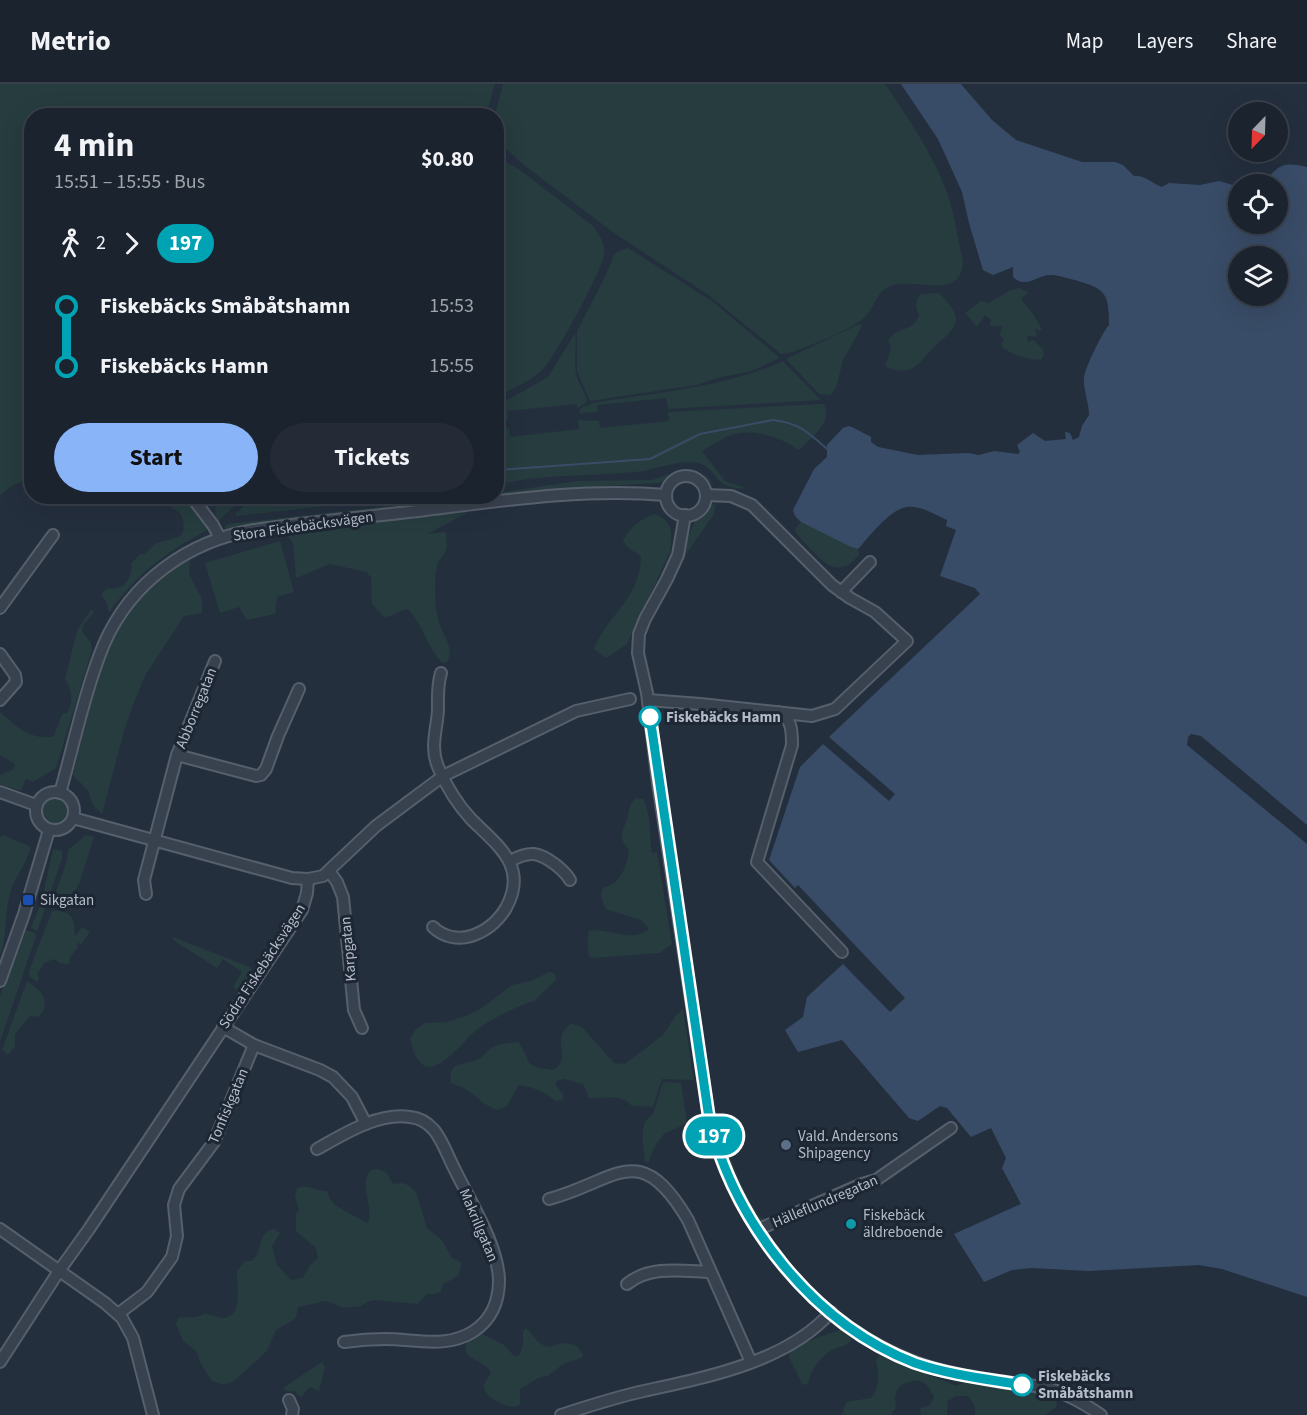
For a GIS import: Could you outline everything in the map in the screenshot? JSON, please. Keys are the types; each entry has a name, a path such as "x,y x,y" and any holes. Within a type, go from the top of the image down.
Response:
{"street":[{"path":"685,476 694,477 701,483 706,495 700,510 685,515 671,508 666,495 673,481 685,476"},
{"name":"Stora Fiskebäcksvägen","path":"504,501 589,493 666,495"},
{"path":"648,700 812,716 835,709 907,641 876,612 841,591 752,505 731,496 706,495"},
{"path":"197,504 220,538"},
{"name":"Stora Fiskebäcksvägen","path":"60,793 96,668 114,625 129,602 157,574 182,555 220,538 269,528 475,504"},
{"name":"Hälleflundregatan","path":"685,515 673,567 645,619 638,641 638,652 648,700 661,803 709,1118 726,1173 757,1230 785,1268 831,1312 878,1346 915,1363 954,1374 1056,1390 1097,1412"},
{"path":"0,608 53,536"},
{"path":"841,591 870,562"},
{"path":"0,654 15,675 16,682 0,700"},
{"name":"Abborregatan","path":"154,841 177,755 215,661"},
{"path":"433,927 443,934 465,938 483,931 497,921 507,906 512,893 513,877 510,861 503,850 462,807 435,759 433,748 438,706 437,689 441,673"},
{"name":"Abborregatan","path":"177,755 256,776 261,775 266,769 299,689"},
{"path":"73,818 292,878 316,878 329,871 376,826 443,776 576,711 630,699"},
{"path":"777,712 788,719 791,726 792,745 757,862 842,952"},
{"path":"0,792 36,806"},
{"path":"60,793 68,797 73,805 73,818 63,829 49,830 43,827 37,819 36,806 44,795 60,793"},
{"path":"0,981 49,830"},
{"path":"146,894 144,880 154,841"},
{"path":"510,861 525,854 538,854 566,873 570,880"},
{"name":"Karpgatan","path":"329,871 337,882 343,897 354,1010 362,1028"},
{"name":"Södra Fiskebäcksvägen","path":"0,1362 302,910 308,879"},
{"path":"223,1027 254,1045 333,1077 352,1097 366,1124"},
{"name":"Tonfiskgatan","path":"118,1314 147,1292 172,1257 177,1236 174,1205 179,1189 214,1142 254,1045"},
{"name":"Makrillgatan","path":"317,1149 366,1124 394,1117 410,1116 425,1122 435,1132 492,1249 498,1268 499,1291 493,1310 476,1330 444,1342 385,1339 344,1342"},
{"name":"Hälleflundregatan","path":"757,1230 876,1180 951,1128"},
{"path":"549,1199 626,1170 643,1172 663,1187 682,1210 751,1362"},
{"path":"0,1229 118,1314 133,1338 153,1415"},
{"path":"627,1284 640,1275 652,1272 710,1272"},
{"path":"564,1414 614,1398 710,1377 751,1362 796,1341 815,1329 831,1312"},
{"path":"289,1400 293,1409 292,1415"}],"green space":[{"path":"0,84 495,84 488,108 24,108 24,480 10,487 0,496"},
{"path":"503,84 885,84 921,139 943,183 949,198 963,261 961,273 955,281 946,285 901,284 891,286 878,296 868,314 858,323 793,352 781,354 707,294 614,233 524,165 504,147 504,108 497,108"},
{"path":"504,161 520,170 593,226 604,247 601,264 587,295 550,361 533,377 504,393"},
{"path":"628,248 712,301 780,358 752,371 717,378 697,385 590,401 577,372 577,331 614,255"},
{"path":"1019,288 1028,292 1021,299 1042,329 1040,331 1035,329 1037,337 1027,336 1028,342 1032,339 1043,349 1044,355 1041,360 1025,358 1009,352 1001,346 1004,339 999,335 1003,326 990,326 991,320 985,315 977,327 965,313 981,301 989,303"},
{"path":"939,293 955,313 956,321 951,331 916,366 903,371 885,366 891,349 888,341 896,333 916,321 919,315 916,304 921,294"},
{"path":"859,324 862,325 861,328 843,360 836,388 830,395 819,394 786,359"},
{"path":"575,333 576,373 587,402 578,408 576,404 507,411 508,419 504,420 504,402 548,377"},
{"path":"783,361 821,400 668,409 666,398 597,405 598,412 579,413 581,408 593,403 713,383"},
{"path":"824,404 826,418 815,435 799,450 767,435 740,433 728,436 702,451 725,481 743,487 743,489 726,485 705,466 689,462 642,471 549,477 504,483 504,428 509,428 510,437 579,429 578,420 599,421 600,428 669,421 668,412"},
{"path":"685,471 707,476 715,486 698,474 684,472 659,483 504,494 504,492 578,481 652,480"},
{"path":"167,504 189,504 211,525 209,529 179,546 153,565 130,586 109,613 106,601 101,595 106,589 124,585 130,575 131,564 140,554 145,554 156,544 177,538 183,533 181,514"},
{"path":"216,504 237,504 218,521 215,513"},
{"path":"246,504 345,504 236,516 236,513"},
{"path":"407,504 426,504 252,524 225,530 228,524"},
{"path":"715,504 714,514 682,560 696,520 701,513"},
{"path":"472,510 428,534 446,532 447,549 438,564 435,583 438,619 448,643 450,655 448,661 442,663 408,609 384,617 372,604 371,577 366,572 330,564 296,578 293,543 284,531"},
{"path":"654,514 668,524 671,539 670,552 627,644 606,658 594,649 629,595 639,572 641,557 623,541 636,524"},
{"path":"801,522 858,549 859,554 842,567 834,567 826,563 796,533 795,529"},
{"path":"280,541 294,592 277,597 275,614 247,620 239,607 220,613 205,563"},
{"path":"190,560 189,574 202,599 202,613 184,616 146,674 124,731 102,814 93,805 88,790 73,775 103,665 128,613 145,591 165,572"},
{"path":"91,610 94,612 83,625 82,631 91,643 92,650 56,768 33,782 26,779 21,791 0,784 0,775 14,769 15,764 0,755 0,712 24,731 38,737 54,736 62,714 67,713 71,704 71,691 65,679 77,631"},
{"path":"54,798 63,802 67,811 63,820 54,824 45,820 41,811 45,802"},
{"path":"636,798 643,799 648,812 652,853 657,852 672,944 660,953 592,958 589,956 589,931 635,935 649,929 641,920 606,909 601,894 603,888 617,881 626,864 629,850 623,841 622,834 630,805"},
{"path":"3,835 31,847 11,890 0,956 0,838"},
{"path":"86,835 94,837 79,884 65,905 54,897 67,860 68,850"},
{"path":"53,849 62,851 62,859 37,932 31,927 41,904"},
{"path":"52,911 69,914 73,920 75,936 82,927 90,932 81,945 77,942 78,947 70,957 69,964 60,963 54,959 44,963 37,974 39,978 37,982 30,977 29,971"},
{"path":"26,930 35,933 36,936 0,1042 0,996"},
{"path":"173,937 250,967 252,971 239,991 233,987 242,972 223,959 217,968 173,940"},
{"path":"549,972 555,973 556,980 534,1001 480,1027 442,1062 432,1066 424,1065 416,1057 410,1039 416,1029 425,1023 447,1022 465,1016 479,1010 512,985 531,981"},
{"path":"27,981 43,996 44,1010 38,1017 30,1016 15,1034 15,1046 8,1055 2,1050"},
{"path":"683,1009 694,1080 662,1079 653,1107 632,1106 618,1098 589,1098 583,1084 564,1079 555,1084 564,1096 562,1100 555,1101 538,1090 519,1085 507,1106 498,1110 451,1083 452,1070 455,1067 479,1059 493,1047 507,1043 518,1042 531,1065 553,1070 560,1064 561,1037 571,1023 582,1027 614,1063 625,1064 664,1034 676,1015"},
{"path":"663,1082 681,1083 687,1123 664,1134 656,1144 648,1163 645,1161 643,1129 648,1118 653,1114"},
{"path":"724,1124 730,1126 735,1135 734,1139 725,1142 736,1172 761,1218 769,1220 761,1223 756,1221 726,1160 718,1129"},
{"path":"378,1169 387,1173 393,1184 408,1185 416,1192 427,1228 442,1240 452,1258 461,1262 459,1274 443,1284 441,1291 428,1294 417,1304 376,1300 361,1306 344,1308 326,1301 298,1307 296,1318 276,1330 267,1351 234,1381 224,1385 212,1381 196,1351 183,1341 176,1324 178,1318 194,1317 205,1313 222,1318 230,1316 237,1305 237,1271 245,1261 252,1261 256,1257 262,1238 268,1231 274,1229 280,1233 272,1246 277,1265 291,1280 303,1278 310,1265 318,1258 316,1248 296,1231 296,1215 299,1209 295,1197 297,1189 305,1186 327,1191 334,1204 368,1223 367,1176 371,1170"},
{"path":"526,1328 542,1344 550,1347 559,1344 573,1345 581,1350 583,1355 581,1358 563,1364 548,1376 540,1377 520,1389 520,1404 511,1407 487,1394 484,1385 491,1372 465,1351 466,1343 480,1333 504,1345 514,1356 519,1355 523,1345 523,1331"},
{"path":"842,1329 852,1334 851,1341 826,1354 814,1368 809,1382 806,1385 802,1384 789,1357 790,1351 806,1342"},
{"path":"881,1353 896,1357 911,1368 957,1386 978,1382 1005,1385 1054,1399 1057,1402 1056,1407 1045,1415 975,1415 975,1406 968,1396 956,1396 948,1401 947,1415 921,1415 920,1408 930,1405 934,1397 926,1384 911,1381 898,1389 895,1396 896,1408 891,1415 842,1415 846,1402 871,1398 877,1385 876,1361"},
{"path":"322,1362 325,1367 319,1391 310,1387 301,1397 294,1391 285,1391 284,1388 287,1385"}],"water":[{"path":"901,84 961,84 992,120 1016,140 1082,162 1115,162 1123,165 1134,176 1145,178 1162,187 1169,183 1200,185 1219,181 1228,184 1228,234 1288,234 1288,174 1271,174 1284,165 1307,167 1307,825 1201,736 1191,734 1187,745 1307,844 1307,1297 1222,1269 1199,1265 1089,1271 1032,1268 1012,1270 984,1282 954,1234 1021,1204 1002,1168 1006,1158 991,1128 971,1137 947,1108 940,1106 918,1121 909,1118 842,1040 798,1052 785,1030 803,1017 807,997 843,964 890,1012 905,998 798,885 795,888 769,860 800,767 823,744 889,801 895,794 829,737 980,594 975,588 940,576 956,530 946,526 947,520 933,513 912,507 901,509 881,524 858,549 801,522 793,510 814,469 827,457 827,445 843,428 849,426 871,437 871,442 878,447 918,455 968,453 979,455 994,451 1018,454 1020,452 1017,445 1033,433 1045,441 1066,439 1065,432 1070,433 1073,440 1079,437 1082,426 1089,415 1084,377 1102,335 1109,325 1108,306 1104,294 1093,286 1052,275 1028,282 1018,281 1013,277 1013,267 993,275 983,270 962,192 938,139"}],"waterway":[{"path":"504,469 650,459 700,434 773,420 790,423 803,429 827,449"}],"bus line":[{"name":"197","path":"650,717 709,1118 726,1173 740,1202 775,1256 798,1283 831,1312 878,1346 931,1368 1022,1385"}],"place":[{"name":"Fiskebäcks Hamn","path":"650,717"},
{"name":"Sikgatan","path":"28,900"},
{"name":"Vald. Andersons Shipagency","path":"786,1145"},
{"name":"Fiskebäck äldreboende","path":"851,1224"},
{"name":"Fiskebäcks Småbåtshamn","path":"1022,1385"}]}
